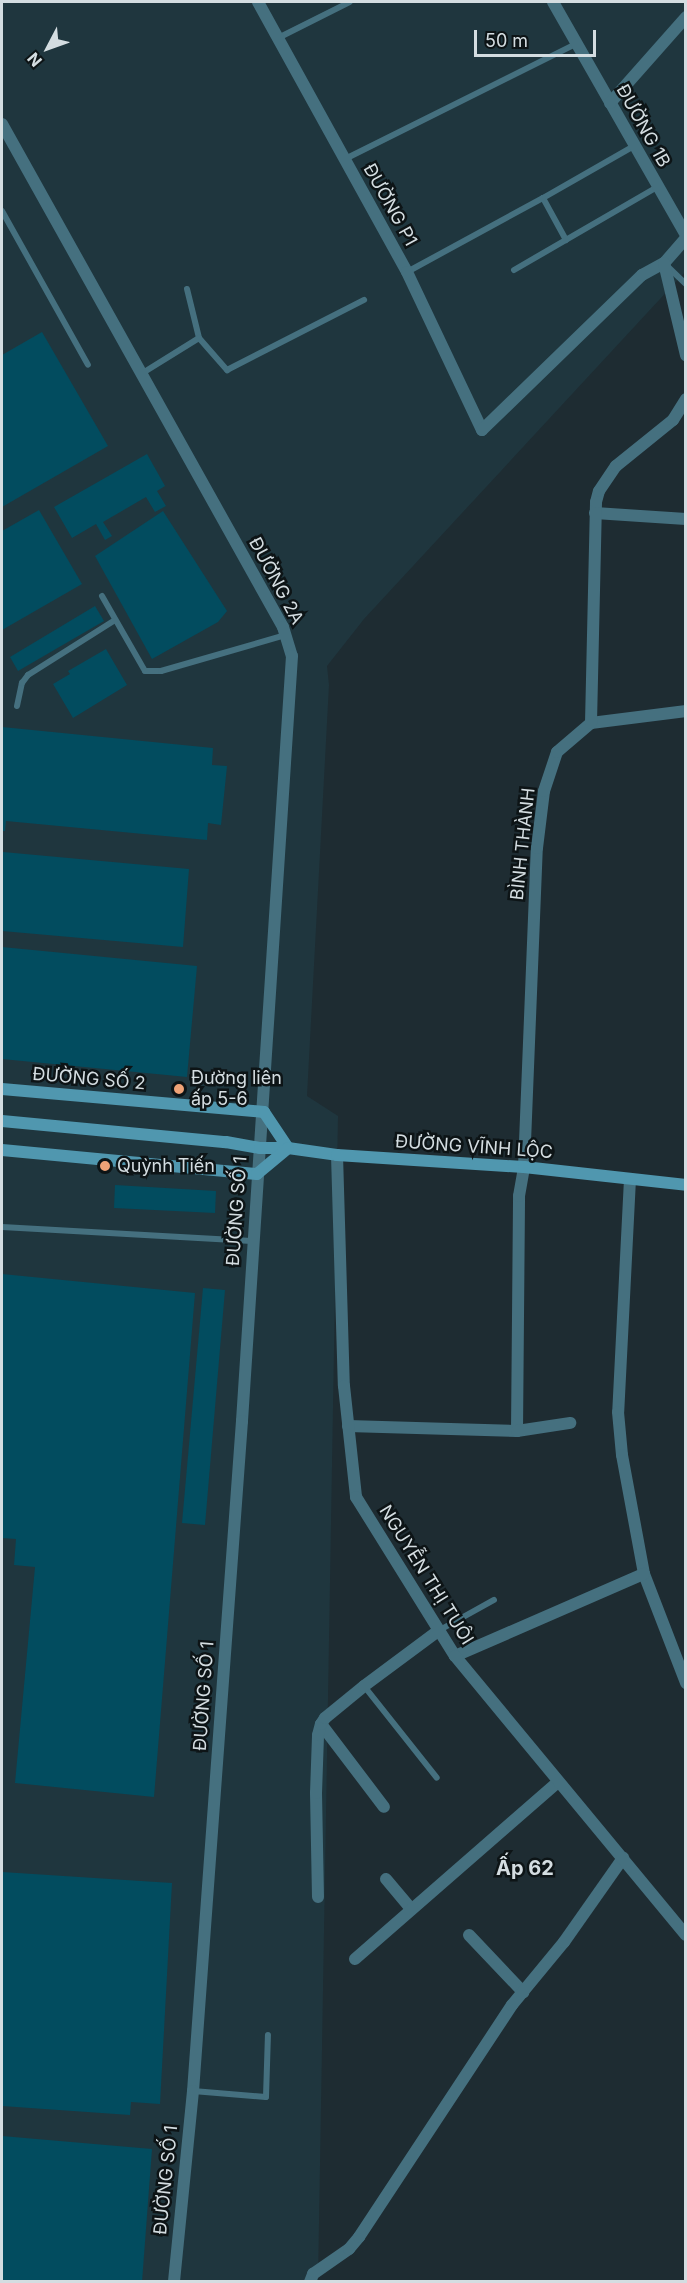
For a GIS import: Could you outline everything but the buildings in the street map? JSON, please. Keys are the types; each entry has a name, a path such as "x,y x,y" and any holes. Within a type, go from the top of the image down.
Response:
{"main road":[{"name":"ĐƯỜNG SỐ 2","path":"2,1089 264,1112"},
{"path":"2,1150 257,1174 288,1148 264,1112"},
{"path":"2,1121 226,1142 260,1148"},
{"name":"ĐƯỜNG VĨNH LỘC","path":"260,1148 288,1148 337,1155 524,1167 686,1185"}],"street":[{"name":"ĐƯỜNG P1","path":"258,2 407,272 482,430 642,275 664,263"},
{"name":"ĐƯỜNG 1B","path":"553,2 686,236"},
{"path":"610,103 686,17"},
{"name":"ĐƯỜNG 2A","path":"2,124 285,635 292,656 264,1112"},
{"path":"686,236 664,263 686,355"},
{"path":"686,399 674,420 609,474 599,491 595,513 591,723 686,711"},
{"path":"595,513 686,519"},
{"name":"BÌNH THÀNH","path":"517,1431 519,1196 524,1167 536,854 544,791 557,752 591,723"},
{"name":"ĐƯỜNG SỐ 1","path":"174,2282 193,2091 242,1421 252,1241 264,1112"},
{"name":"NGUYỄN THỊ TUÔI","path":"337,1155 344,1386 356,1497 455,1656 686,1935"},
{"path":"630,1179 618,1412 622,1455 644,1574 686,1683"},
{"path":"348,1426 517,1431 570,1423"},
{"path":"455,1656 644,1574"},
{"path":"318,1898 316,1792 318,1735 321,1724 325,1718 364,1686 438,1631"},
{"path":"321,1724 384,1807"},
{"path":"355,1959 558,1782"},
{"path":"310,2282 313,2274 349,2249 358,2237 523,1992 564,1942 623,1858"},
{"path":"386,1879 411,1909"},
{"path":"469,1935 523,1992"}],"lane":[{"path":"278,38 350,2"},
{"path":"345,159 577,44"},
{"path":"407,272 634,146"},
{"path":"514,270 657,187"},
{"path":"543,198 566,240"},
{"path":"2,211 88,365"},
{"path":"664,263 686,284"},
{"path":"187,289 200,338 227,370 364,300"},
{"path":"141,374 200,338"},
{"path":"102,596 140,668 148,672 285,635"},
{"path":"17,706 22,683 28,675 115,620"},
{"path":"2,1227 252,1241"},
{"path":"438,1631 494,1600"},
{"path":"364,1686 436,1778"},
{"path":"193,2091 266,2097 268,2035"}],"shaded area":[{"path":"2,2 685,2 685,272 364,619 327,666 329,685 307,1096 338,1116 318,2281 2,2282"}],"place":[{"name":"Đường liên ấp 5-6","path":"179,1089"},
{"name":"Quỳnh Tiến","path":"105,1166"}],"district":[{"name":"Ấp 62","path":"525,1868"}]}
